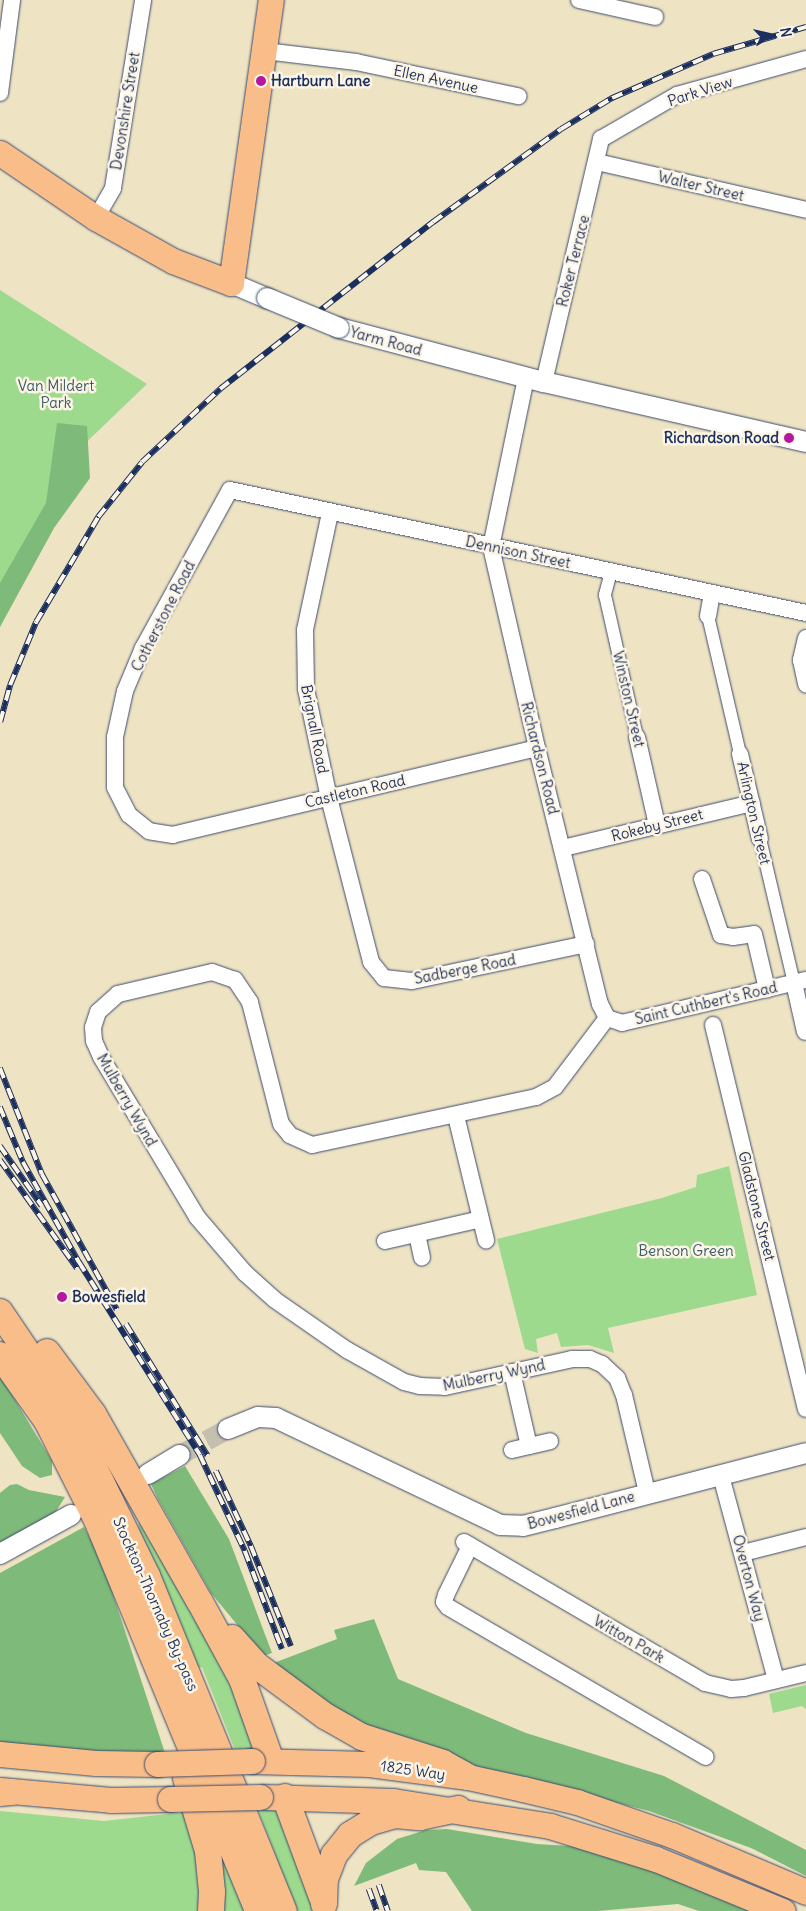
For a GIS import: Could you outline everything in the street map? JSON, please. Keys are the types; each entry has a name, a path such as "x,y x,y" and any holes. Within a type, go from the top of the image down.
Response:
{"highway":[{"path":"0,1293 93,1414 200,1602 242,1679 262,1761"},
{"name":"Stockton-Thornaby By-pass","path":"0,1312 66,1410 147,1576 284,1911"},
{"name":"Stockton-Thornaby By-pass","path":"0,1355 47,1421 97,1520 258,1911"},
{"path":"200,1602 256,1665 325,1716 362,1737 443,1763 468,1777"},
{"path":"146,1640 208,1851 212,1885 211,1911"},
{"path":"273,1797 325,1907"},
{"path":"325,1907 325,1878 334,1855 350,1835 371,1822 395,1816 420,1817 458,1809"}],"main road":[{"path":"230,283 271,0"},
{"name":"Yarm Road","path":"0,153 96,218 173,261 230,283"},
{"name":"1825 Way","path":"0,1754 96,1763 157,1764 262,1761 362,1764 468,1777 577,1802 713,1850 806,1892"},
{"path":"262,1761 273,1797"},
{"path":"4,1792 111,1800 273,1797 376,1800 458,1809 588,1835 656,1859 783,1911"}],"street":[{"path":"0,93 12,0"},
{"name":"Devonshire Street","path":"96,218 113,188 142,0"},
{"path":"579,0 655,17"},
{"name":"Ellen Avenue","path":"265,51 356,62 518,96"},
{"name":"Park View","path":"601,139 676,95 806,59"},
{"name":"Roker Terrace","path":"535,380 597,162 601,139"},
{"name":"Walter Street","path":"597,162 806,210"},
{"name":"Yarm Road","path":"230,283 339,328 535,380 806,442"},
{"name":"Richardson Road","path":"535,380 492,547 537,748 600,1004 607,1018"},
{"name":"Dennison Street","path":"230,490 330,513 806,613"},
{"name":"Cotherstone Road","path":"173,835 149,831 129,814 115,787 115,738 125,691 143,648 230,490"},
{"name":"Brignall Road","path":"328,798 306,690 305,630 330,513"},
{"name":"Winston Street","path":"611,572 605,595 657,825"},
{"name":"Arlington Street","path":"712,593 708,616 760,839 800,982 805,1032"},
{"path":"806,638 801,660 806,684"},
{"name":"Castleton Road","path":"173,835 537,748"},
{"name":"Sadberge Road","path":"328,798 371,962 384,978 412,981 586,944"},
{"name":"Rokeby Street","path":"563,848 752,803"},
{"path":"702,879 720,935 733,937 754,934 767,989"},
{"name":"Mulberry Wynd","path":"607,1018 556,1087 536,1097 326,1145 302,1143 281,1124 250,1002 244,989 225,975 212,972 118,994 98,1012 93,1027 94,1041 101,1057 197,1217 234,1261 275,1300 347,1350 404,1382 445,1387 572,1359 590,1359 612,1371 624,1395 647,1492"},
{"name":"Saint Cuthbert's Road","path":"607,1018 622,1023 800,982"},
{"name":"Gladstone Street","path":"707,1003 806,1409"},
{"path":"456,1116 486,1240"},
{"path":"386,1241 481,1219"},
{"path":"418,1234 422,1257"},
{"path":"512,1372 529,1446"},
{"name":"Bowesfield Lane","path":"228,1429 258,1417 276,1418 500,1525 523,1526 647,1492 721,1476 806,1453"},
{"path":"512,1450 550,1441"},
{"path":"148,1474 180,1455"},
{"name":"Overton Way","path":"721,1476 776,1680"},
{"path":"0,1554 71,1515"},
{"path":"743,1553 806,1537"},
{"name":"Witton Park","path":"706,1757 448,1607 444,1602 446,1594 467,1544 705,1683 731,1690 806,1673"}],"green space":[{"name":"Van Mildert Park","path":"0,290 147,384 73,455 0,600"},
{"path":"57,423 87,426 90,478 54,528 0,627 0,583 46,503"},
{"name":"Benson Green","path":"729,1166 757,1295 608,1328 614,1353 588,1345 561,1347 557,1333 536,1339 538,1353 525,1349 497,1239 662,1198 696,1187 697,1175"},
{"path":"0,1375 52,1461 52,1475 40,1478 22,1466 0,1433"},
{"path":"185,1466 229,1539 272,1653 263,1656 211,1593 151,1484"},
{"path":"17,1484 29,1490 65,1497 55,1513 0,1544 0,1493 10,1485"},
{"path":"130,1503 229,1675 257,1755 235,1750 202,1667 197,1668 138,1530 139,1521"},
{"path":"84,1527 103,1564 165,1753 71,1757 0,1746 0,1573"},
{"path":"374,1619 398,1679 526,1733 664,1776 806,1850 806,1876 751,1848 649,1811 464,1764 359,1728 271,1664 337,1639 334,1630"},
{"path":"806,1685 806,1709 802,1706 773,1713 769,1694"},
{"path":"261,1808 288,1809 321,1911 297,1911 258,1810"},
{"path":"0,1811 104,1821 186,1812 197,1849 201,1911 0,1911"},
{"path":"210,1822 249,1911 221,1911"},
{"path":"447,1829 537,1844 586,1847 653,1868 760,1911 699,1911 678,1904 598,1911 472,1911 446,1872 419,1870 416,1863 354,1886 366,1863 397,1839 426,1830"}],"tunnel":[{"path":"180,1455 228,1429"}],"railway":[{"path":"0,722 10,685 36,622 98,517 142,462 220,389 433,222 561,129 612,98 713,54 806,27"},
{"path":"0,1068 42,1174 117,1310"},
{"path":"0,1107 23,1162 79,1262 200,1455 245,1551 282,1649"},
{"path":"0,1146 42,1206"},
{"path":"0,1160 77,1268"},
{"path":"126,1324 208,1456"},
{"path":"216,1471 251,1546 291,1646"},
{"path":"379,1885 388,1911"},
{"path":"369,1889 377,1911"}],"place":[{"name":"Hartburn Lane","path":"261,81"},
{"name":"Richardson Road","path":"789,438"},
{"name":"Bowesfield","path":"62,1297"}]}
